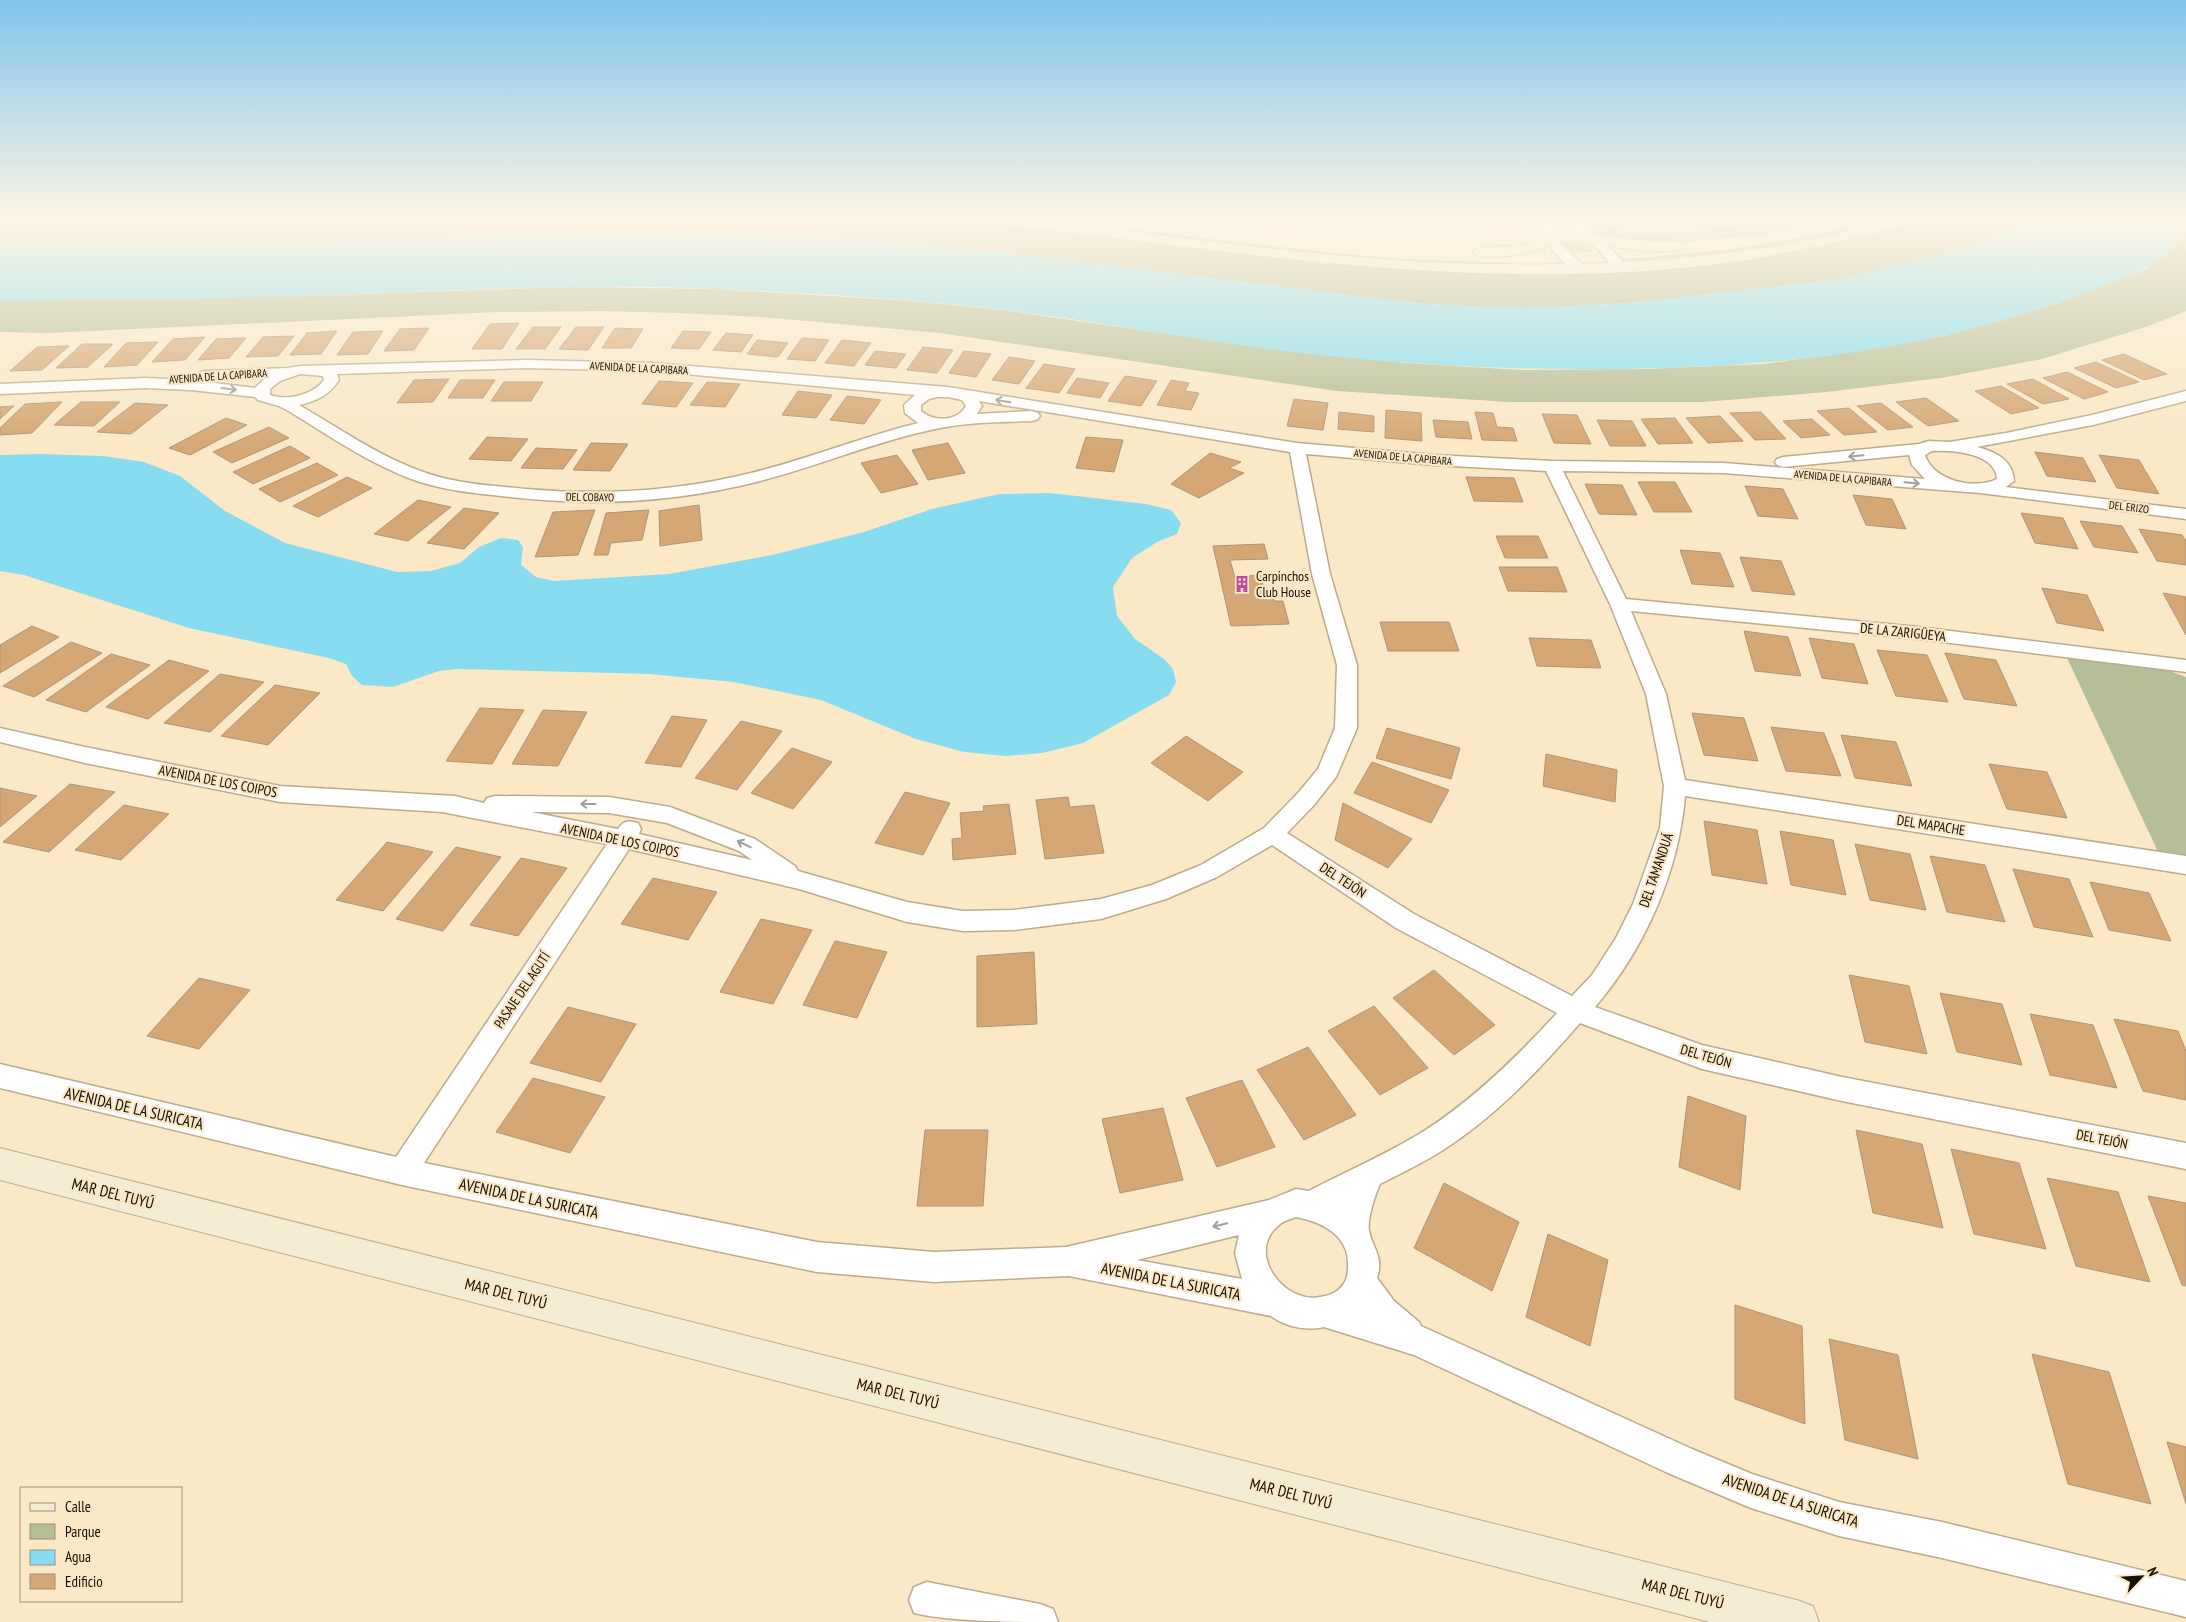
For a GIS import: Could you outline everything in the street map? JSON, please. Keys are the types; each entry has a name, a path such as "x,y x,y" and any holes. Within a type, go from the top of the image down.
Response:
{"street":[{"name":"AVENIDA DE LA CAPIBARA","path":"0,389 146,382 196,376 378,367 477,365 652,367 961,394 1297,448 1434,460 1552,466 1724,468 1982,489 1993,488 2006,481 2007,476 1999,465 1973,451 1950,446"},
{"name":"AVENIDA DE LA CAPIBARA","path":"332,380 378,367"},
{"path":"311,417 312,404 332,380 329,373 316,370"},
{"name":"AVENIDA DE LA CAPIBARA","path":"261,393 262,388 273,379 292,372"},
{"name":"AVENIDA DE LA CAPIBARA","path":"146,382 261,393 267,400 283,402"},
{"name":"AVENIDA DE LA CAPIBARA","path":"899,389 912,405 916,417 930,422 1086,414"},
{"path":"283,402 303,399 321,392"},
{"name":"AVENIDA DE LA CAPIBARA","path":"912,405 924,395 940,392"},
{"path":"961,394 968,397 974,406 972,411 962,419"},
{"name":"AVENIDA DE LA CAPIBARA","path":"1724,468 1922,449 2006,438 2093,420 2169,402 2186,396"},
{"name":"DEL COBAYO","path":"283,402 311,417 353,446 424,477 476,488 578,498 668,493 727,483 754,477 939,423"},
{"name":"AVENIDA DE LA CAPIBARA","path":"2169,402 2186,402"},
{"name":"DEL COBAYO","path":"879,439 898,424 912,405"},
{"name":"AVENIDA DE LA CAPIBARA","path":"1999,465 1998,449 2006,438"},
{"name":"AVENIDA DE LOS COIPOS","path":"440,804 623,839 799,880 907,912 963,921 1042,918 1101,909 1158,892 1209,871 1272,834 1306,799 1328,772 1346,728 1347,666 1321,574 1297,448"},
{"name":"AVENIDA DE LA CAPIBARA","path":"1922,449 1917,454 1917,461 1922,469 1932,476 1963,487"},
{"name":"DEL ERIZO","path":"1999,465 2025,482 2072,500"},
{"name":"DEL TAMANDUÁ","path":"1313,1204 1433,1141 1482,1105 1531,1061 1602,982 1621,952 1645,904 1660,864 1670,828 1675,786 1656,694 1620,604 1552,466"},
{"name":"DEL ERIZO","path":"1982,489 2186,514"},
{"name":"DE LA ZARIGÜEYA","path":"1620,604 1918,633 2186,666"},
{"name":"AVENIDA DE LOS COIPOS","path":"0,735 85,755 280,794 440,804 609,805 642,809 670,815 747,845 799,880"},
{"name":"DEL MAPACHE","path":"1675,786 2186,865"},
{"name":"PASAJE DEL AGUTÍ","path":"402,1172 642,809"},
{"name":"DEL TEJÓN","path":"1272,834 1404,921 1577,1011 1702,1057 1842,1089 2186,1156"},
{"name":"AVENIDA DE LA SURICATA","path":"0,1076 402,1172 817,1257 934,1267 1066,1262 1268,1214"},
{"name":"MAR DEL TUYÚ","path":"0,1164 1797,1622"},
{"path":"1354,1233 1359,1200 1368,1176"},
{"name":"AVENIDA DE LA SURICATA","path":"1417,1340 1383,1312 1362,1282 1364,1266 1362,1249 1354,1233 1343,1220 1329,1210 1313,1204 1296,1203 1281,1206 1268,1214 1257,1226 1251,1240 1250,1256 1254,1273 1263,1288 1276,1301 1292,1310 1309,1314 1327,1313 1417,1340 1680,1461 1751,1491 1839,1519 1942,1540 2186,1599"},
{"name":"AVENIDA DE LA SURICATA","path":"1066,1262 1276,1301"},
{"path":"1327,1313 1342,1307 1354,1296 1362,1282"},
{"path":"927,1600 1040,1622"}],"green space":[{"path":"264,297 841,297 912,301 1002,310 1287,351 1406,363 1521,370 1646,369 1763,364 1857,351 1943,336 2056,304 2075,297 2186,297 2186,311 2149,326 2042,359 1941,378 1826,392 1703,402 1510,402 1337,391 940,333 761,317 679,313 602,311 498,312 48,333 0,332 0,301"},
{"path":"1363,297 1689,297 1642,302 1560,307 1480,307 1414,303"},
{"path":"2067,658 2164,669 2186,677 2186,860 2160,856"}],"water":[{"path":"0,297 254,297 122,300 0,301"},
{"path":"853,297 1363,297 1414,303 1480,307 1560,307 1642,302 1689,297 2074,297 2025,314 1967,330 1909,343 1849,353 1729,365 1609,369 1447,365 1366,359 1285,351 996,309"},
{"path":"0,455 103,456 144,462 180,476 225,511 285,543 397,572 431,571 460,563 479,547 501,538 518,540 523,547 521,565 536,577 554,581 669,574 772,555 864,532 932,509 999,494 1050,493 1146,504 1171,510 1181,523 1177,534 1157,542 1132,558 1113,587 1117,616 1135,639 1164,659 1173,669 1176,682 1169,695 1083,743 1042,753 1006,756 964,752 916,739 821,700 734,682 650,674 457,669 439,671 393,687 362,685 352,676 346,664 329,658 189,628 24,575 0,571"}],"building":[{"path":"519,323 502,349 472,349 490,324"},
{"path":"533,327 561,327 545,349 516,349"},
{"path":"576,327 604,327 588,350 559,349"},
{"path":"429,328 414,350 384,351 400,329"},
{"path":"615,328 643,329 631,348 602,348"},
{"path":"337,331 321,354 290,355 307,333"},
{"path":"383,331 368,354 337,355 353,332"},
{"path":"683,331 711,332 699,349 671,348"},
{"path":"726,333 753,335 741,352 713,350"},
{"path":"294,336 278,356 246,357 263,337"},
{"path":"205,337 185,360 152,362 173,339"},
{"path":"246,338 229,358 198,360 216,339"},
{"path":"802,338 829,340 815,361 787,359"},
{"path":"757,340 788,343 778,357 747,354"},
{"path":"842,340 871,343 854,366 825,363"},
{"path":"158,342 137,365 104,367 126,343"},
{"path":"82,344 113,344 88,367 56,368"},
{"path":"69,346 42,370 10,371 37,347"},
{"path":"923,347 953,350 937,373 907,370"},
{"path":"875,351 906,354 896,368 865,365"},
{"path":"964,351 991,354 976,377 949,373"},
{"path":"2124,354 2167,374 2144,380 2102,360"},
{"path":"1009,357 1035,361 1019,384 992,380"},
{"path":"2096,362 2139,382 2116,388 2074,368"},
{"path":"1044,364 1075,369 1059,393 1026,388"},
{"path":"2067,372 2108,392 2084,399 2043,378"},
{"path":"1125,376 1157,381 1141,406 1108,401"},
{"path":"1077,378 1109,383 1100,398 1067,393"},
{"path":"449,379 433,402 397,403 414,380"},
{"path":"2033,379 2069,399 2043,404 2007,384"},
{"path":"460,380 495,380 483,398 448,398"},
{"path":"1171,380 1189,383 1185,391 1199,393 1191,410 1157,405"},
{"path":"659,381 693,383 676,407 642,404"},
{"path":"504,382 543,382 531,401 491,401"},
{"path":"707,382 740,384 725,407 690,405"},
{"path":"2001,386 2039,408 2011,414 1975,391"},
{"path":"798,391 832,395 816,418 782,415"},
{"path":"847,396 881,400 864,424 830,420"},
{"path":"1926,398 1959,421 1928,426 1896,402"},
{"path":"1294,399 1328,403 1323,430 1287,426"},
{"path":"62,402 32,433 0,435 0,428 25,404"},
{"path":"81,402 120,402 94,426 54,425"},
{"path":"135,403 168,405 131,434 97,432"},
{"path":"1881,403 1913,427 1888,430 1857,406"},
{"path":"14,406 0,419 0,407"},
{"path":"1849,408 1877,432 1844,435 1817,411"},
{"path":"1386,410 1421,413 1422,441 1385,438"},
{"path":"1339,412 1374,416 1374,432 1338,429"},
{"path":"1475,412 1493,413 1497,427 1513,428 1517,441 1482,440"},
{"path":"1761,412 1786,439 1755,440 1730,413"},
{"path":"1542,414 1577,415 1591,444 1554,443"},
{"path":"1720,416 1743,441 1708,443 1686,418"},
{"path":"226,418 247,425 190,455 169,448"},
{"path":"1675,418 1693,443 1658,444 1641,419"},
{"path":"1812,419 1830,435 1801,438 1783,421"},
{"path":"1433,420 1468,422 1472,439 1436,437"},
{"path":"1597,420 1632,421 1646,446 1610,446"},
{"path":"269,427 289,438 232,463 213,452"},
{"path":"487,437 528,439 511,461 469,459"},
{"path":"1086,437 1123,440 1114,472 1076,468"},
{"path":"591,443 628,444 610,471 573,470"},
{"path":"948,443 965,473 928,480 912,450"},
{"path":"290,446 310,458 253,484 233,472"},
{"path":"536,448 577,450 563,469 521,468"},
{"path":"2035,452 2083,458 2096,482 2047,476"},
{"path":"1210,453 1241,462 1229,468 1244,473 1199,498 1171,484"},
{"path":"897,455 918,484 881,493 861,463"},
{"path":"2099,455 2139,460 2159,494 2117,488"},
{"path":"317,463 338,475 280,502 259,489"},
{"path":"347,477 372,488 318,517 293,506"},
{"path":"1466,477 1514,478 1523,502 1474,501"},
{"path":"1638,482 1675,482 1692,512 1654,512"},
{"path":"1585,484 1622,485 1637,515 1599,514"},
{"path":"1745,486 1783,489 1798,519 1758,516"},
{"path":"1853,495 1892,499 1906,529 1866,525"},
{"path":"418,500 451,507 408,541 374,534"},
{"path":"699,505 702,540 660,546 659,511"},
{"path":"464,508 499,513 464,549 427,543"},
{"path":"595,510 578,555 535,557 553,512"},
{"path":"649,510 642,540 611,543 608,555 594,555 606,513"},
{"path":"2021,513 2063,518 2078,549 2035,543"},
{"path":"2080,521 2122,526 2138,553 2094,547"},
{"path":"2139,529 2182,535 2186,541 2186,565 2157,561"},
{"path":"1496,536 1538,536 1548,558 1505,558"},
{"name":"Carpinchos Club House","path":"1264,544 1268,559 1230,560 1235,577 1260,575 1265,592 1272,592 1274,601 1283,601 1289,624 1231,626 1213,546"},
{"path":"1680,550 1720,553 1734,587 1692,584"},
{"path":"1740,557 1781,561 1795,595 1752,591"},
{"path":"1499,567 1557,567 1567,592 1508,591"},
{"path":"2042,588 2087,595 2104,631 2057,623"},
{"path":"2163,593 2186,597 2186,635"},
{"path":"1380,622 1449,622 1459,651 1388,651"},
{"path":"32,626 59,637 0,673 0,645"},
{"path":"1744,631 1788,637 1801,676 1755,671"},
{"path":"1529,638 1591,640 1601,668 1537,666"},
{"path":"1809,638 1854,644 1868,684 1822,678"},
{"path":"71,642 102,653 34,697 3,686"},
{"path":"1877,650 1927,655 1948,702 1896,696"},
{"path":"1945,653 1996,660 2017,706 1964,699"},
{"path":"111,654 150,665 86,712 46,700"},
{"path":"169,660 209,671 148,719 106,707"},
{"path":"220,674 264,682 210,732 164,723"},
{"path":"275,685 320,693 268,745 221,736"},
{"path":"480,708 524,710 492,764 446,761"},
{"path":"543,710 587,712 558,766 512,764"},
{"path":"1692,713 1744,718 1758,761 1704,755"},
{"path":"672,716 707,720 681,767 645,763"},
{"path":"741,721 782,731 737,790 695,778"},
{"path":"1771,727 1824,733 1841,776 1786,771"},
{"path":"1387,728 1460,748 1451,779 1376,758"},
{"path":"1841,735 1896,742 1912,786 1855,778"},
{"path":"1186,736 1243,772 1208,801 1151,763"},
{"path":"792,748 832,762 793,809 751,793"},
{"path":"1546,754 1617,770 1615,802 1543,786"},
{"path":"1372,762 1449,790 1431,823 1354,793"},
{"path":"1989,764 2047,772 2067,818 2007,809"},
{"path":"70,784 115,792 49,852 3,842"},
{"path":"0,788 37,796 0,827"},
{"path":"905,792 950,803 923,855 875,843"},
{"path":"1068,797 1070,807 1094,805 1104,853 1045,859 1036,800"},
{"path":"1343,803 1412,839 1388,868 1335,840"},
{"path":"1009,804 1016,854 953,860 952,839 962,838 960,813 984,811 983,806"},
{"path":"124,805 169,814 121,860 75,850"},
{"path":"1704,821 1757,830 1767,884 1712,875"},
{"path":"1780,831 1833,840 1846,895 1791,885"},
{"path":"387,842 433,852 383,911 336,900"},
{"path":"1855,844 1910,854 1926,910 1870,900"},
{"path":"456,847 501,857 443,931 396,919"},
{"path":"1930,856 1985,865 2005,922 1947,912"},
{"path":"521,858 567,868 518,936 470,925"},
{"path":"2013,869 2069,879 2093,937 2034,927"},
{"path":"653,878 717,892 688,940 621,924"},
{"path":"2090,882 2149,893 2171,941 2109,930"},
{"path":"761,919 812,930 773,1004 720,992"},
{"path":"835,941 887,952 857,1018 803,1005"},
{"path":"1034,952 1037,1024 977,1027 977,956"},
{"path":"1434,970 1495,1025 1454,1055 1393,998"},
{"path":"1849,975 1909,986 1927,1054 1865,1042"},
{"path":"199,978 250,990 199,1049 147,1036"},
{"path":"1940,993 2002,1004 2022,1065 1957,1052"},
{"path":"1374,1006 1428,1068 1380,1095 1328,1031"},
{"path":"568,1007 636,1024 601,1082 530,1063"},
{"path":"2030,1014 2093,1025 2117,1088 2050,1075"},
{"path":"2114,1019 2178,1031 2186,1051 2186,1100 2143,1091"},
{"path":"1308,1047 1356,1115 1304,1140 1257,1070"},
{"path":"533,1078 605,1097 570,1153 496,1132"},
{"path":"1242,1080 1275,1147 1217,1167 1186,1098"},
{"path":"1688,1096 1746,1116 1740,1190 1679,1167"},
{"path":"1163,1108 1183,1180 1120,1193 1102,1119"},
{"path":"925,1130 988,1130 983,1206 917,1206"},
{"path":"1856,1130 1922,1144 1943,1228 1873,1213"},
{"path":"1951,1149 2019,1163 2046,1249 1974,1234"},
{"path":"2047,1178 2118,1192 2150,1282 2076,1266"},
{"path":"1444,1183 1519,1222 1492,1291 1414,1248"},
{"path":"2148,1196 2186,1203 2186,1286 2182,1285"},
{"path":"1548,1234 1608,1260 1590,1346 1526,1317"},
{"path":"1735,1305 1802,1326 1805,1424 1735,1399"},
{"path":"1829,1339 1898,1355 1918,1459 1845,1440"},
{"path":"2032,1354 2109,1372 2151,1504 2068,1484"},
{"path":"2167,1442 2186,1447 2186,1504"}],"place":[{"name":"Carpinchos Club House","path":"1242,584"}]}
